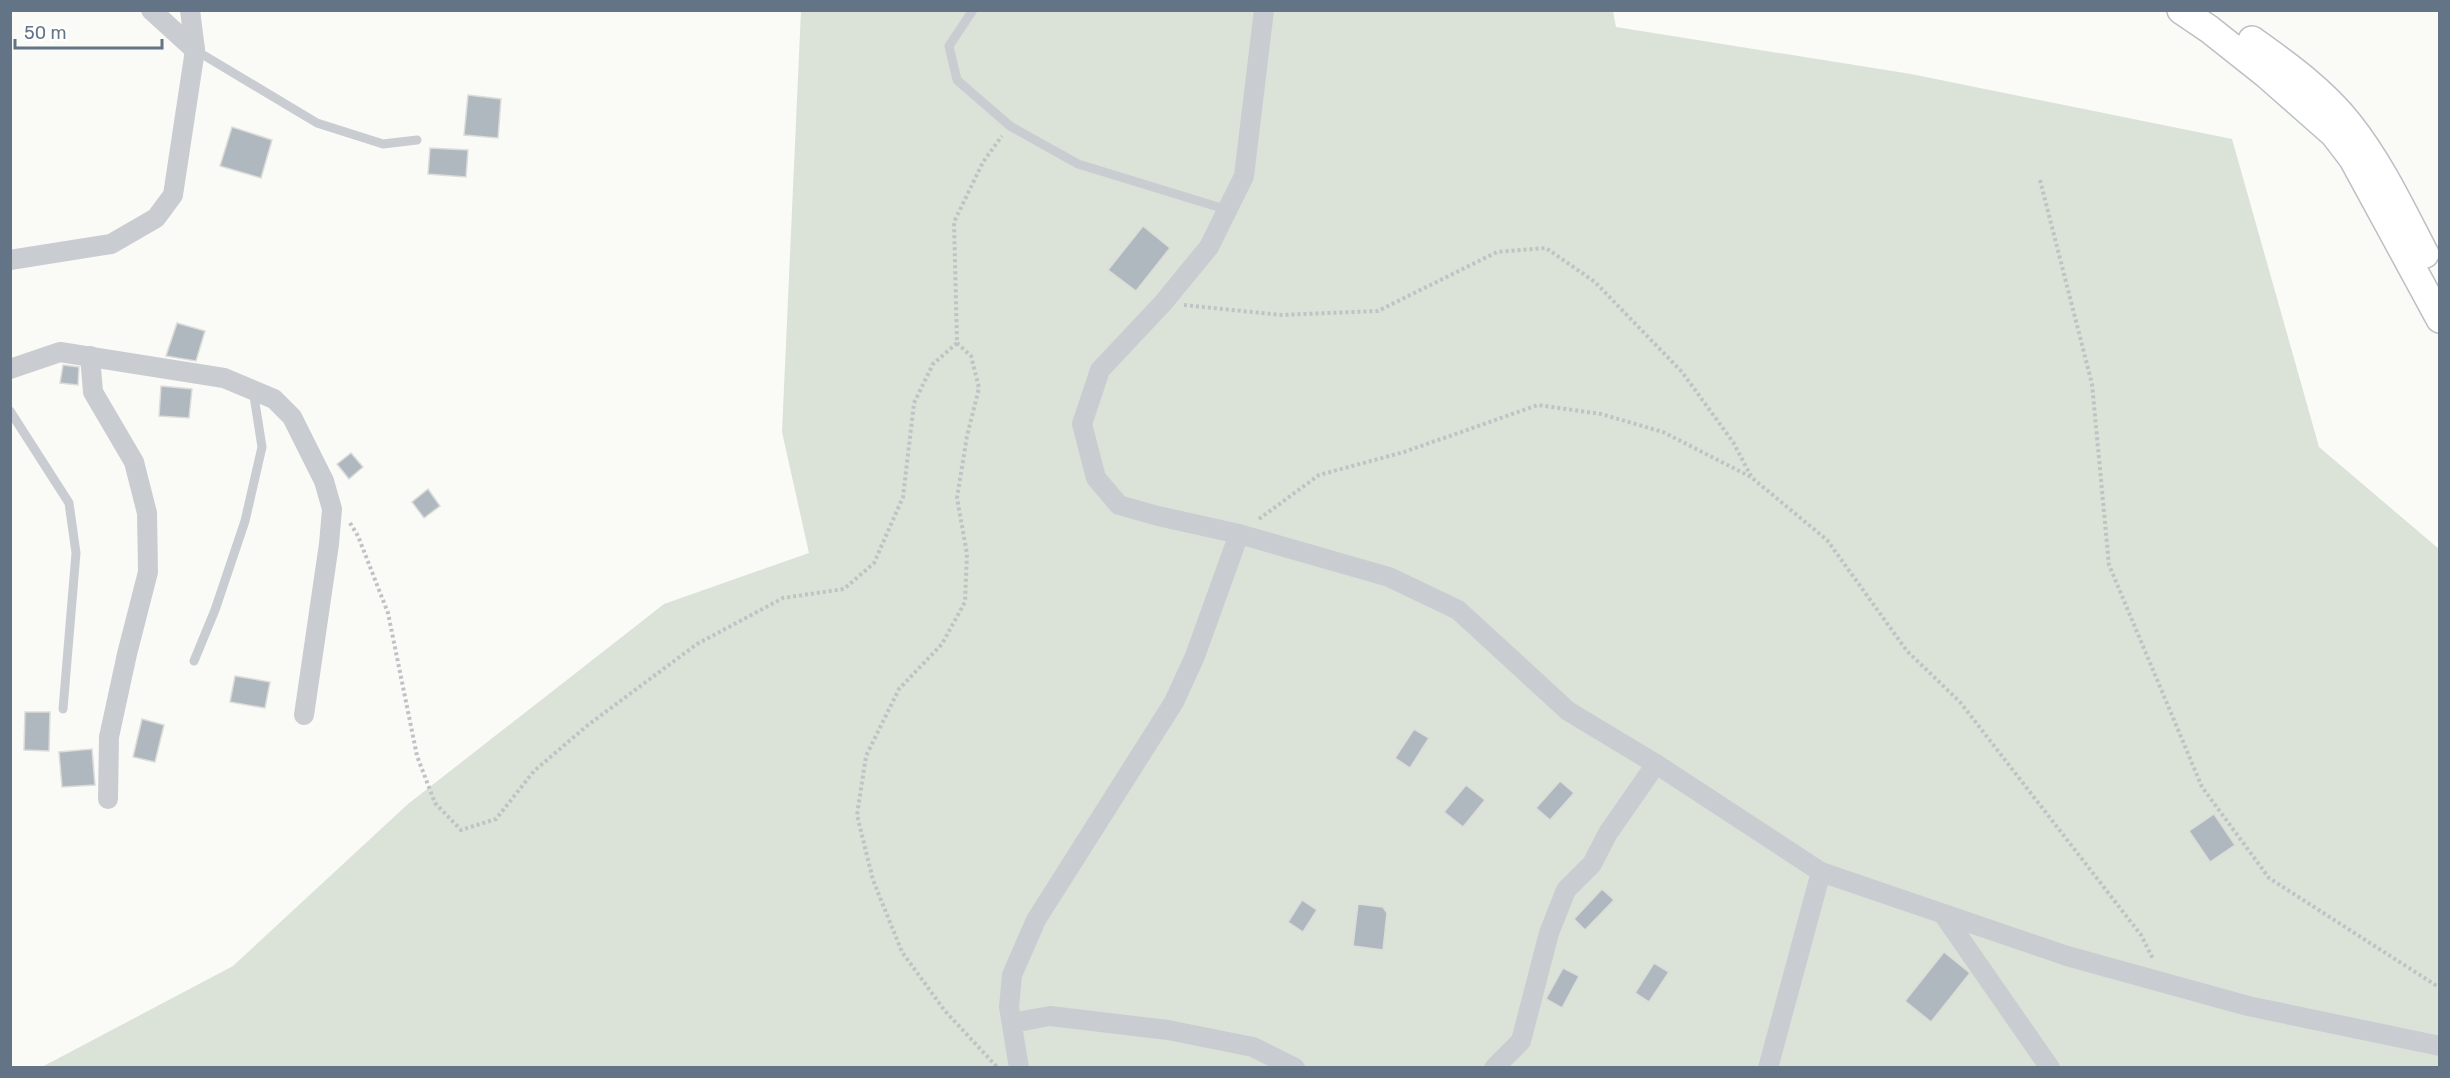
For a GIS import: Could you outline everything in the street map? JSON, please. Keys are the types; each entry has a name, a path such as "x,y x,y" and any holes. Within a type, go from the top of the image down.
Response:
{"main road":[{"path":"2181,10 2267,75 2334,134 2353,159 2439,319"},
{"path":"2210,10 2297,75 2331,104 2349,124 2396,196 2439,282"}],"street":[{"path":"151,10 195,50"},
{"path":"10,260 111,244 156,219 173,195 195,50 190,10"},
{"path":"1264,10 1244,176 1209,247 1163,303 1100,370 1082,424 1096,478 1119,505 1239,534 1389,577 1458,610 1568,711 1656,764 1821,872 2067,956 2248,1006 2439,1046"},
{"path":"10,369 60,352 225,378 274,399 292,417 324,481 332,509 304,715"},
{"path":"90,356 93,393 134,462 147,513 148,572 109,738 108,799"},
{"path":"1019,1068 1009,1007 1012,975 1036,920 1174,702 1195,656 1239,534"},
{"path":"1494,1068 1521,1041 1549,933 1566,890 1592,864 1608,833 1656,764"},
{"path":"1768,1068 1821,872"},
{"path":"1943,914 2050,1068"},
{"path":"1012,1023 1050,1016 1168,1030 1253,1047 1295,1068"}],"lane":[{"path":"973,10 949,46 957,81 1010,126 1078,164 1228,210"},
{"path":"195,50 317,123 383,144 417,140"},
{"path":"194,661 215,610 245,521 262,447 253,390"},
{"path":"10,411 69,503 76,553 63,709"}],"path":[{"path":"998,1068 945,1011 902,952 873,880 856,815 866,756 899,689 942,644 965,602 967,554 957,498 967,436 980,388 971,356 957,343 954,222 983,162 1010,126"},
{"path":"2040,180 2092,384 2109,565 2202,787 2269,878 2439,988"},
{"path":"1163,303 1281,315 1378,311 1497,252 1546,248 1595,282 1682,372 1733,442 1751,477"},
{"path":"347,518 358,536 388,613 417,756 435,803 461,830 496,819 534,771 588,725 697,644 783,598 844,589 874,563 903,497 914,403 933,364 957,343"},
{"path":"1239,534 1319,475 1404,452 1538,405 1601,414 1663,432 1751,477 1827,540 1907,651 1960,702 2141,935 2165,983"}],"shaded area":[{"path":"801,11 1613,11 1616,27 1911,74 2232,139 2319,447 2439,549 2439,1067 40,1068 233,966 408,804 664,604 809,553 782,432"}],"building":[{"path":"468,95 501,99 498,138 464,135"},
{"path":"232,127 272,140 261,178 220,166"},
{"path":"430,148 468,150 466,177 428,174"},
{"path":"1143,226 1170,248 1136,291 1108,270"},
{"path":"177,323 205,331 196,361 166,356"},
{"path":"63,365 79,367 78,385 60,383"},
{"path":"161,386 192,389 189,418 159,416"},
{"path":"351,453 363,467 349,479 337,464"},
{"path":"428,489 440,506 424,518 412,502"},
{"path":"235,676 270,682 265,708 230,702"},
{"path":"25,712 50,712 49,751 24,750"},
{"path":"142,719 164,725 155,762 133,757"},
{"path":"1414,729 1429,738 1410,768 1395,758"},
{"path":"92,749 95,785 62,787 59,752"},
{"path":"1560,781 1574,793 1550,820 1536,808"},
{"path":"1466,785 1485,800 1463,827 1444,812"},
{"path":"2214,814 2235,845 2210,862 2189,831"},
{"path":"1602,889 1614,900 1585,930 1574,919"},
{"path":"1302,900 1317,910 1303,932 1288,922"},
{"path":"1358,904 1383,907 1387,913 1383,950 1353,946"},
{"path":"1944,952 1970,973 1931,1022 1905,1001"},
{"path":"1654,963 1669,972 1649,1002 1635,993"},
{"path":"1563,968 1579,976 1562,1008 1546,999"}]}
